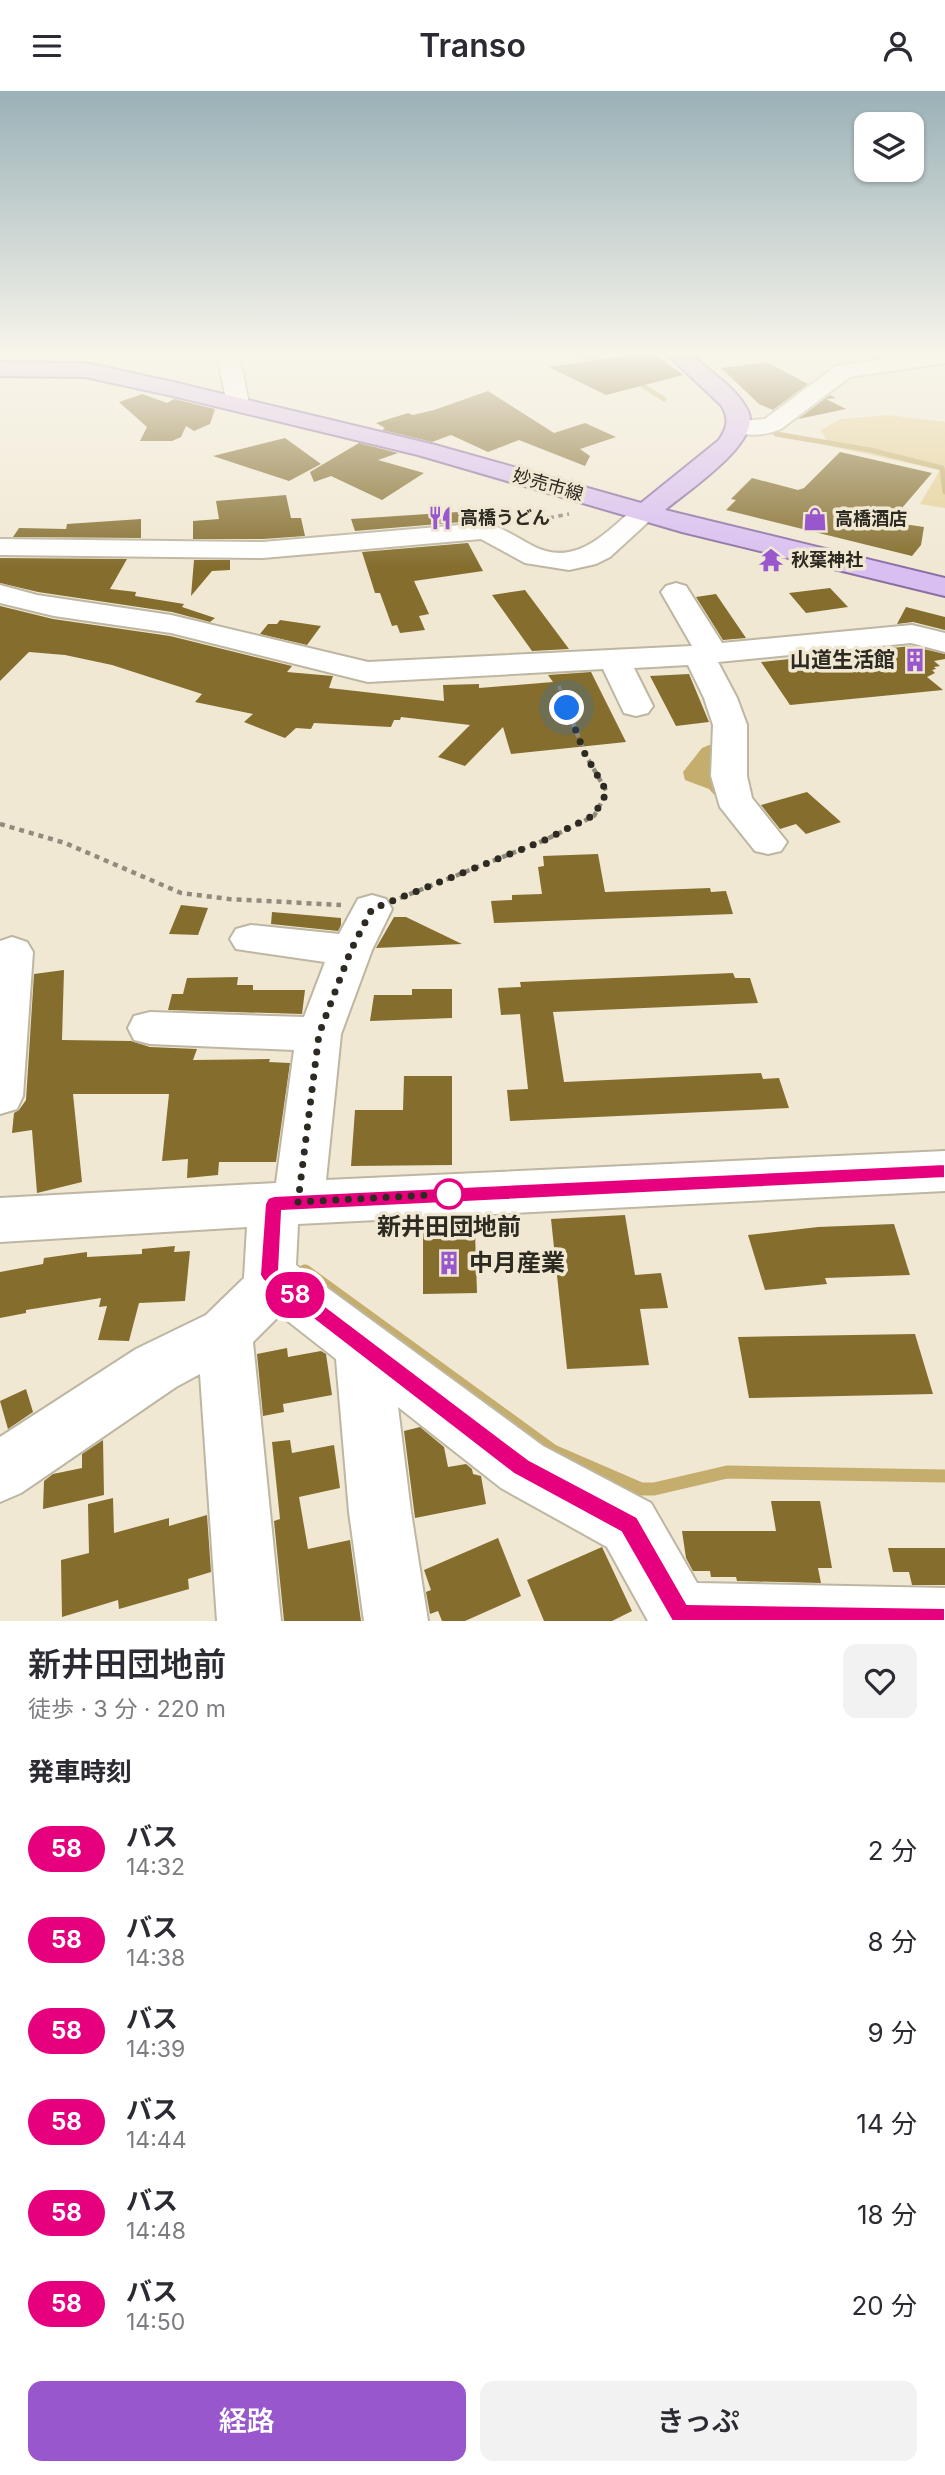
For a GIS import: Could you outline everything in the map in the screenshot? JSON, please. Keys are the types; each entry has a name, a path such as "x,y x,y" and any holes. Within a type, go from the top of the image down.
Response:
{"main road":[{"name":"妙売市線","path":"325,425 426,450 645,513 945,587"},
{"path":"645,513 728,445 739,427"}],"street":[{"path":"739,427 763,428 770,425"},
{"path":"0,547 263,550 484,531 500,536 528,554 569,561 593,556 645,513"},
{"path":"676,592 705,655 730,725 733,741 729,787 734,802 742,815 768,842"},
{"path":"1,595 35,606 142,618 322,664 368,672 705,655 912,634 945,643"},
{"path":"615,661 636,706"},
{"path":"372,909 351,950 319,1034 270,1275 522,1467 629,1525 682,1618 945,1620"},
{"path":"251,939 351,950"},
{"path":"0,1096 12,953"},
{"path":"150,1028 319,1034"},
{"path":"0,1220 286,1203 945,1171"},
{"path":"0,1472 156,1368 225,1333 277,1281"},
{"path":"225,1333 248,1621"},
{"path":"363,1347 380,1512 396,1621"}],"path":[{"path":"484,531 570,514"},
{"path":"0,824 65,843 181,893 229,899 318,901 372,909 545,840 594,815 607,792 585,754 550,662"}],"shaded area":[{"path":"829,425 945,425 945,508 920,504 940,470 830,446 821,430"},
{"path":"714,746 721,802 709,789 685,780 683,772 702,748"}],"building":[{"path":"145,425 207,425 194,431 186,426 181,437 172,441 140,441 147,427"},
{"path":"380,425 542,425 554,433 578,425 590,425 616,437 580,449 590,456 585,466 519,440 488,452 451,435 432,442 382,430 385,428"},
{"path":"285,438 321,464 289,481 213,456"},
{"path":"359,443 398,453 378,460 424,473 382,500 331,476 314,482 310,472"},
{"path":"840,452 932,473 890,522 924,527 921,545 912,556 726,510 736,500 731,499 752,478 798,490 804,488"},
{"path":"286,495 291,518 301,518 305,536 193,539 193,521 219,519 216,501"},
{"path":"458,512 462,522 355,531 351,519"},
{"path":"141,519 141,538 13,537 19,528 66,529 67,524"},
{"path":"468,543 483,571 414,581 429,614 419,616 425,630 400,633 397,625 392,626 380,593 375,593 362,552"},
{"path":"0,558 127,559 110,589 136,592 135,596 184,604 182,607 215,618 210,622 172,612 38,592 0,583"},
{"path":"194,560 230,560 230,570 212,571 191,596"},
{"path":"830,588 848,607 806,613 789,593"},
{"path":"525,590 569,649 532,651 492,595"},
{"path":"716,594 746,638 723,640 696,597"},
{"path":"0,606 53,619 170,636 292,666 287,672 333,676 329,688 444,701 443,685 479,684 479,688 553,682 548,675 591,672 626,742 511,754 503,727 465,766 438,757 470,725 401,717 400,720 394,720 391,727 314,723 311,729 296,728 285,738 244,722 253,714 195,702 202,694 112,665 65,655 29,652 0,681"},
{"path":"906,607 945,617 945,630 913,622 897,624"},
{"path":"280,620 321,626 307,645 260,634 268,624 277,624"},
{"path":"911,646 945,654 945,659 934,661 940,666 934,667 936,669 932,670 935,673 927,677 943,690 790,705 761,662"},
{"path":"689,674 709,722 676,726 650,676"},
{"path":"807,792 841,822 806,834 796,824 780,829 761,805"},
{"path":"598,854 605,892 710,888 711,892 726,891 733,914 494,923 491,901 512,900 512,895 542,894 538,867 544,866 543,856"},
{"path":"181,905 208,908 198,935 169,934"},
{"path":"272,912 341,918 341,925 338,931 271,924"},
{"path":"394,917 406,917 462,944 376,948"},
{"path":"64,970 62,1040 131,1041 150,1047 197,1049 193,1060 270,1059 269,1062 290,1063 276,1162 219,1162 218,1175 187,1178 188,1159 162,1161 169,1094 73,1094 82,1182 37,1193 32,1130 12,1133 14,1113 26,1100 34,974"},
{"path":"733,973 735,978 750,978 758,1003 553,1012 564,1082 761,1073 763,1079 779,1078 789,1108 510,1121 507,1090 528,1089 520,1014 501,1015 498,988 521,987 520,982"},
{"path":"238,977 237,985 253,985 253,990 305,990 302,1014 168,1010 172,994 183,994 187,978"},
{"path":"412,989 452,989 452,1018 370,1021 374,995 412,995"},
{"path":"404,1076 452,1076 452,1165 351,1166 355,1110 403,1110"},
{"path":"625,1215 635,1275 661,1273 668,1308 640,1309 649,1365 567,1369 551,1219"},
{"path":"894,1224 910,1275 825,1278 827,1284 765,1290 748,1235 818,1227"},
{"name":"中月産業","path":"475,1232 477,1293 423,1294 423,1233"},
{"path":"175,1246 174,1252 190,1251 185,1301 139,1303 129,1341 98,1340 107,1306 99,1307 101,1298 26,1310 26,1313 0,1318 0,1272 43,1264 44,1258 87,1252 87,1257 142,1254 142,1249"},
{"path":"915,1334 933,1394 749,1398 738,1337"},
{"path":"287,1348 288,1357 321,1351 326,1354 332,1395 283,1404 284,1412 263,1416 257,1354"},
{"path":"26,1389 33,1412 8,1429 0,1401"},
{"path":"420,1427 444,1447 448,1467 466,1464 473,1474 481,1476 486,1504 415,1518 404,1431"},
{"path":"103,1440 104,1495 43,1509 44,1481 53,1474 82,1468 82,1454"},
{"path":"290,1440 292,1453 334,1445 340,1488 299,1497 308,1549 350,1540 361,1621 284,1621 274,1521 280,1519 272,1442"},
{"path":"113,1498 114,1533 169,1518 169,1526 207,1515 211,1572 188,1579 189,1589 119,1609 118,1600 62,1617 61,1560 89,1553 88,1504"},
{"path":"771,1501 820,1501 832,1568 818,1568 821,1583 737,1581 736,1577 711,1577 710,1571 693,1571 686,1558 682,1531 776,1531"},
{"path":"498,1538 521,1596 465,1621 442,1621 438,1611 430,1614 426,1592 431,1590 424,1570"},
{"path":"602,1547 632,1611 612,1621 544,1621 527,1580"},
{"path":"888,1548 945,1548 945,1585 912,1585 909,1572 893,1572"}],"waterway":[{"path":"776,434 870,450 942,468 945,492"},
{"path":"305,1271 553,1451 641,1489 654,1489 727,1472 945,1476"}],"bus line":[{"name":"58","path":"945,1171 274,1204 270,1275 522,1467 629,1525 681,1615 945,1620"}],"place":[{"name":"高橋うどん","path":"440,518"},
{"name":"高橋酒店","path":"815,519"},
{"name":"秋葉神社","path":"771,560"},
{"name":"山道生活館","path":"915,660"},
{"name":"新井田団地前","path":"449,1194"},
{"name":"中月産業","path":"449,1263"}],"route":[{"path":"449,1194 298,1202 319,1034 351,950 372,909 545,840 594,815 607,792 585,754 567,708"}]}
